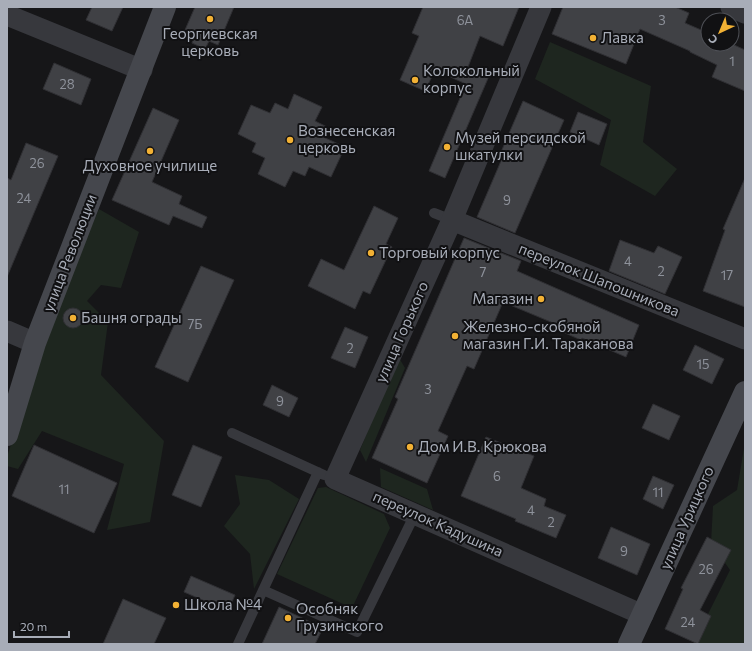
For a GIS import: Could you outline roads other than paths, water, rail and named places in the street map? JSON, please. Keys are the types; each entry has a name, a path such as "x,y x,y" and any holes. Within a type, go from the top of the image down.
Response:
{"main road":[{"name":"улица Революции","path":"7,435 35,343 142,70 165,7"},
{"name":"улица Урицкого","path":"629,644 745,392"}],"street":[{"name":"улица Горького","path":"326,476 443,216 541,7"},
{"path":"731,7 745,13"},
{"path":"7,15 142,70"},
{"name":"переулок Шапошникова","path":"443,216 745,339"},
{"path":"7,331 35,343"},
{"name":"переулок Кадушина","path":"326,476 643,615"}],"lane":[{"name":"переулок Кадушина","path":"232,434 326,476"},
{"path":"238,644 263,590 326,476"},
{"path":"263,590 357,632 415,514"}],"place":[{"name":"Георгиевская церковь","path":"210,19"},
{"name":"Лавка","path":"593,38"},
{"name":"Колокольный корпус","path":"415,80"},
{"name":"Вознесенская церковь","path":"290,140"},
{"name":"Музей персидской шкатулки","path":"447,147"},
{"name":"Духовное училище","path":"150,151"},
{"name":"Торговый корпус","path":"371,253"},
{"name":"Магазин","path":"541,299"},
{"name":"Башня ограды","path":"73,318"},
{"name":"Железно-скобяной магазин Г.И. Тараканова","path":"455,336"},
{"name":"Дом И.В. Крюкова","path":"410,447"},
{"name":"Школа №4","path":"176,605"},
{"name":"Особняк Грузинского","path":"288,618"}]}
